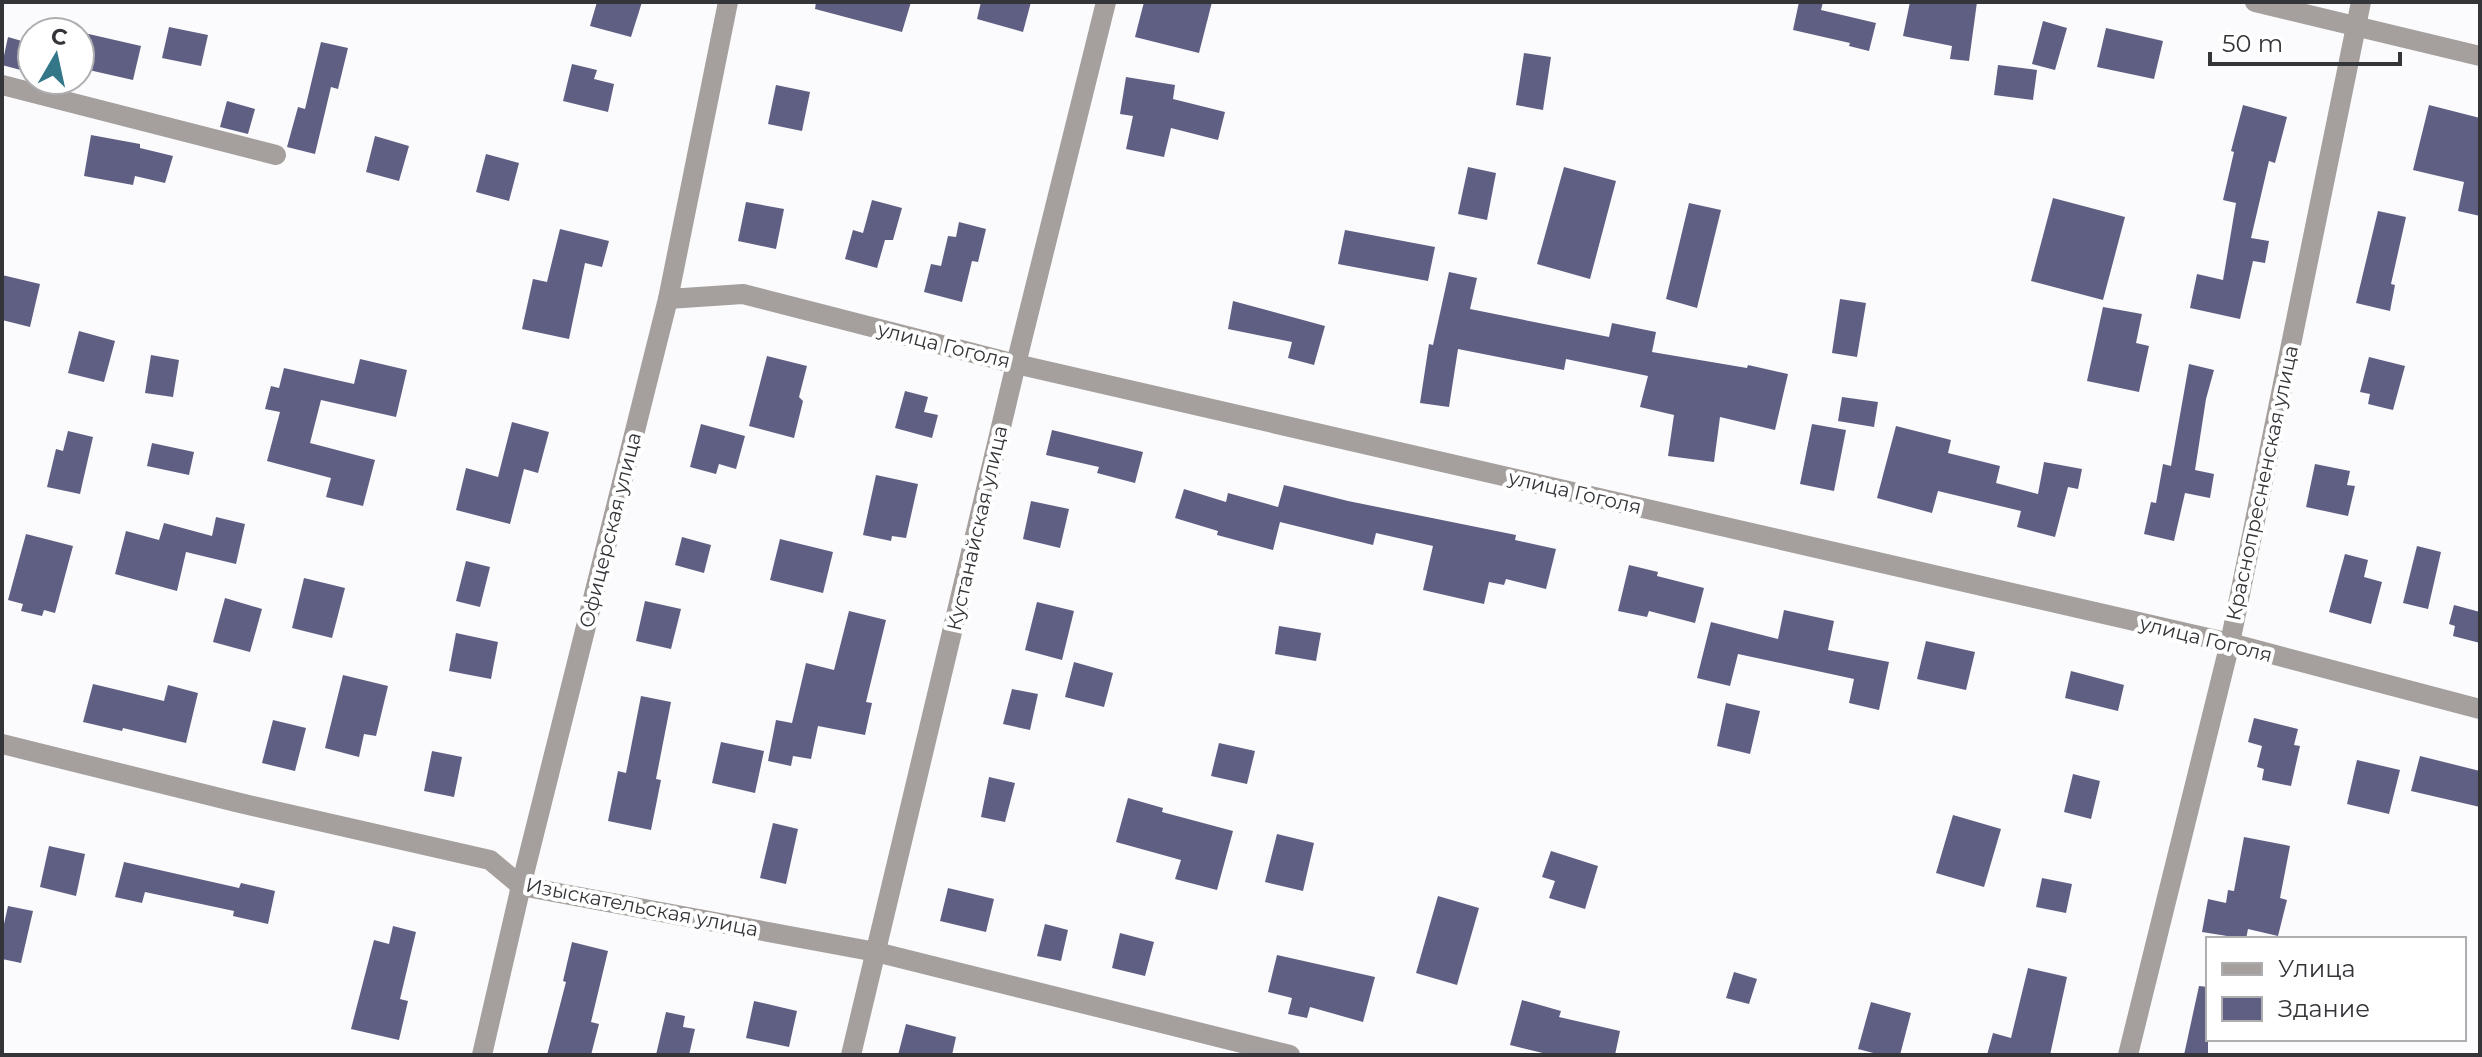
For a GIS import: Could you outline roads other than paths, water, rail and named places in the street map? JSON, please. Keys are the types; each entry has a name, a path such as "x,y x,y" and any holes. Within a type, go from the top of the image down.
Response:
{"street":[{"name":"Офицерская улица","path":"482,1055 521,886 668,299 728,2"},
{"name":"Кустанайская улица","path":"851,1055 1106,2"},
{"path":"2255,2 2480,56"},
{"name":"Краснопресненская улица","path":"2128,1055 2230,643 2361,2"},
{"path":"2,85 276,155"},
{"name":"улица Гоголя","path":"668,299 743,294 1016,364 2230,643 2480,709"},
{"name":"Изыскательская улица","path":"2,744 490,860 521,886 876,952 1290,1055"}]}
